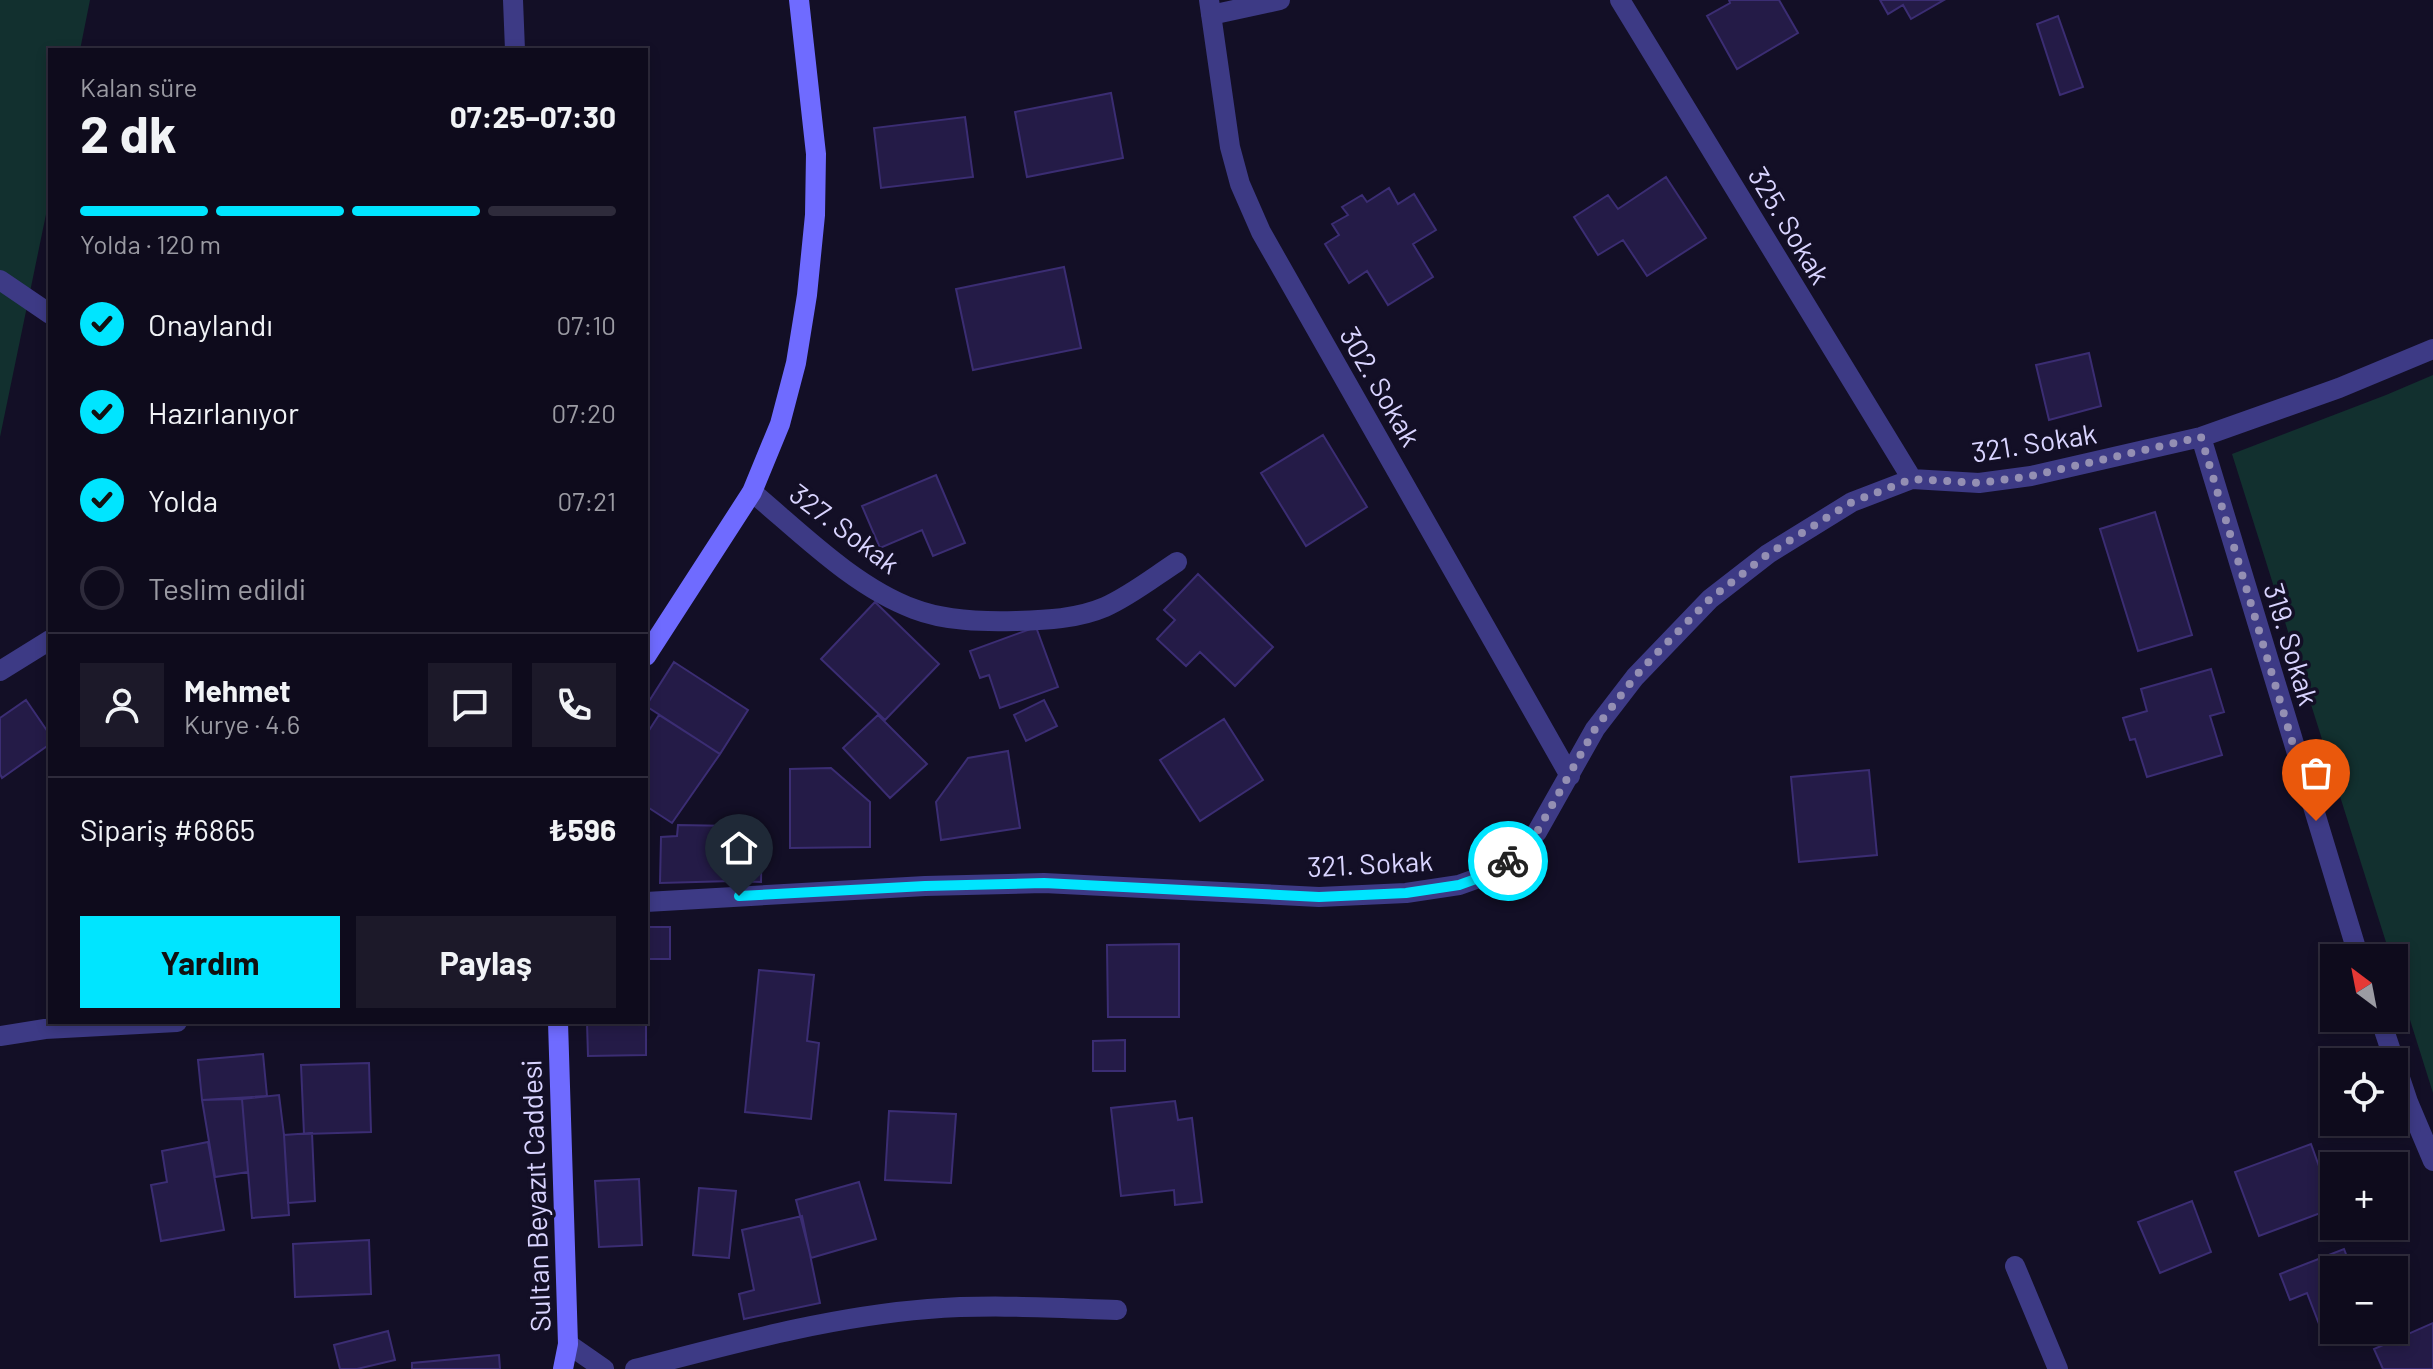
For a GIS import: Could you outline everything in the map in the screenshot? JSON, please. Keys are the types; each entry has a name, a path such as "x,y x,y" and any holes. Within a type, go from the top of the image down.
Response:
{"street":[{"path":"513,0 515,48"},
{"path":"648,653 752,492 780,424 796,363 815,215 816,154 799,0"},
{"path":"1210,7 1280,0"},
{"name":"325. Sokak","path":"1620,0 1912,479"},
{"name":"302. Sokak","path":"1210,7 1230,147 1240,184 1261,232 1570,776"},
{"path":"0,280 48,313"},
{"name":"321. Sokak","path":"648,902 925,886 1044,883 1319,897 1406,893 1459,885 1484,876 1511,859 1537,832 1595,729 1635,677 1710,599 1768,554 1852,502 1912,479 1979,483 2031,476 2201,437 2339,388 2433,349"},
{"name":"319. Sokak","path":"2201,437 2355,944"},
{"name":"327. Sokak","path":"752,492 848,572 912,609 939,616 994,622 1077,616 1106,607 1177,562"},
{"path":"0,671 48,641"},
{"path":"0,1036 45,1029 139,1024"},
{"name":"Sultan Beyazıt Caddesi","path":"558,1024 568,1344 563,1369"},
{"path":"2385,1032 2408,1102 2433,1161"},
{"path":"2015,1266 2058,1369"},
{"path":"635,1369 800,1327 907,1311 979,1306 1117,1310"},
{"path":"568,1344 604,1369"}],"green space":[{"path":"0,0 90,0 80,48 48,48 48,205 0,437"},
{"path":"2433,375 2433,1093 2408,1014 2408,944 2387,944 2232,454"}],"building":[{"path":"1729,0 1779,0 1798,33 1737,69 1707,16 1730,3"},
{"path":"1880,0 1944,0 1911,19 1903,5 1888,14"},
{"path":"2058,16 2083,87 2060,95 2037,24"},
{"path":"1111,93 1123,158 1027,177 1015,112"},
{"path":"965,117 973,177 881,188 874,128"},
{"path":"1666,177 1706,238 1647,276 1623,240 1598,255 1574,217 1608,195 1618,209"},
{"path":"1389,188 1398,204 1414,194 1436,230 1413,244 1433,277 1388,305 1367,271 1349,283 1325,244 1339,235 1332,224 1348,215 1342,207 1362,195 1367,202"},
{"path":"1064,267 1081,348 973,370 956,289"},
{"path":"2089,353 2101,406 2049,420 2036,365"},
{"path":"1323,435 1367,507 1306,546 1261,473"},
{"path":"936,475 965,543 933,556 922,530 880,548 862,506"},
{"path":"2155,512 2192,635 2138,651 2100,529"},
{"path":"1198,574 1273,647 1235,686 1200,652 1186,666 1157,639 1175,620 1164,610"},
{"path":"875,602 939,664 885,720 821,659"},
{"path":"1036,627 1058,687 1000,708 989,675 980,678 970,651"},
{"path":"674,662 748,710 720,754 648,707"},
{"path":"2211,669 2224,712 2210,716 2222,755 2147,777 2135,739 2130,740 2123,718 2147,711 2141,689"},
{"path":"26,700 48,732 48,745 2,778 0,774 0,718"},
{"path":"1044,700 1057,726 1026,741 1014,715"},
{"path":"659,715 720,754 672,823 648,807 648,732"},
{"path":"878,715 927,764 890,798 843,748"},
{"path":"1224,719 1263,780 1200,821 1160,760"},
{"path":"1008,751 1020,828 941,840 936,802 968,758"},
{"path":"831,768 870,802 870,847 790,848 790,769"},
{"path":"1869,770 1877,855 1799,862 1791,777"},
{"path":"678,825 733,826 732,881 660,883 661,837 677,836"},
{"path":"733,826 762,826 761,882 732,881"},
{"path":"648,927 670,927 670,959 648,959"},
{"path":"1179,944 1179,1017 1108,1017 1107,945"},
{"path":"759,970 814,975 807,1041 819,1043 811,1119 745,1112"},
{"path":"587,1024 646,1024 646,1055 588,1056"},
{"path":"1125,1040 1125,1071 1093,1071 1093,1041"},
{"path":"263,1054 267,1096 202,1100 198,1060"},
{"path":"369,1063 371,1132 304,1134 301,1065"},
{"path":"279,1095 289,1215 252,1218 242,1099"},
{"path":"242,1099 248,1172 215,1177 202,1100"},
{"path":"1175,1101 1178,1120 1192,1118 1202,1202 1175,1205 1174,1190 1121,1196 1111,1108"},
{"path":"889,1111 956,1114 951,1183 885,1180"},
{"path":"312,1133 315,1201 288,1203 284,1135"},
{"path":"208,1142 224,1230 161,1241 151,1185 167,1182 162,1151"},
{"path":"2311,1144 2320,1169 2320,1213 2259,1236 2235,1172"},
{"path":"639,1179 642,1245 599,1247 595,1181"},
{"path":"859,1182 876,1239 811,1258 796,1200"},
{"path":"699,1188 736,1191 729,1258 693,1255"},
{"path":"2192,1201 2211,1252 2160,1273 2138,1222"},
{"path":"802,1216 820,1303 744,1319 739,1294 754,1290 742,1230"},
{"path":"369,1240 371,1294 295,1297 293,1244"},
{"path":"2344,1249 2347,1256 2326,1256"},
{"path":"2320,1258 2320,1324 2307,1293 2290,1300 2280,1274"},
{"path":"2433,1323 2433,1369 2383,1369 2374,1349 2385,1344 2408,1344 2408,1334"},
{"path":"388,1331 395,1360 357,1369 340,1369 334,1345"},
{"path":"499,1355 500,1369 412,1369 412,1363"}],"way so far":[{"path":"1508,861 1537,832 1595,729 1653,657 1710,599 1768,554 1852,502 1912,479 1979,483 2031,476 2201,437 2316,821"}],"route":[{"path":"739,896 1044,883 1319,897 1406,893 1459,885 1484,876 1508,861"}]}
